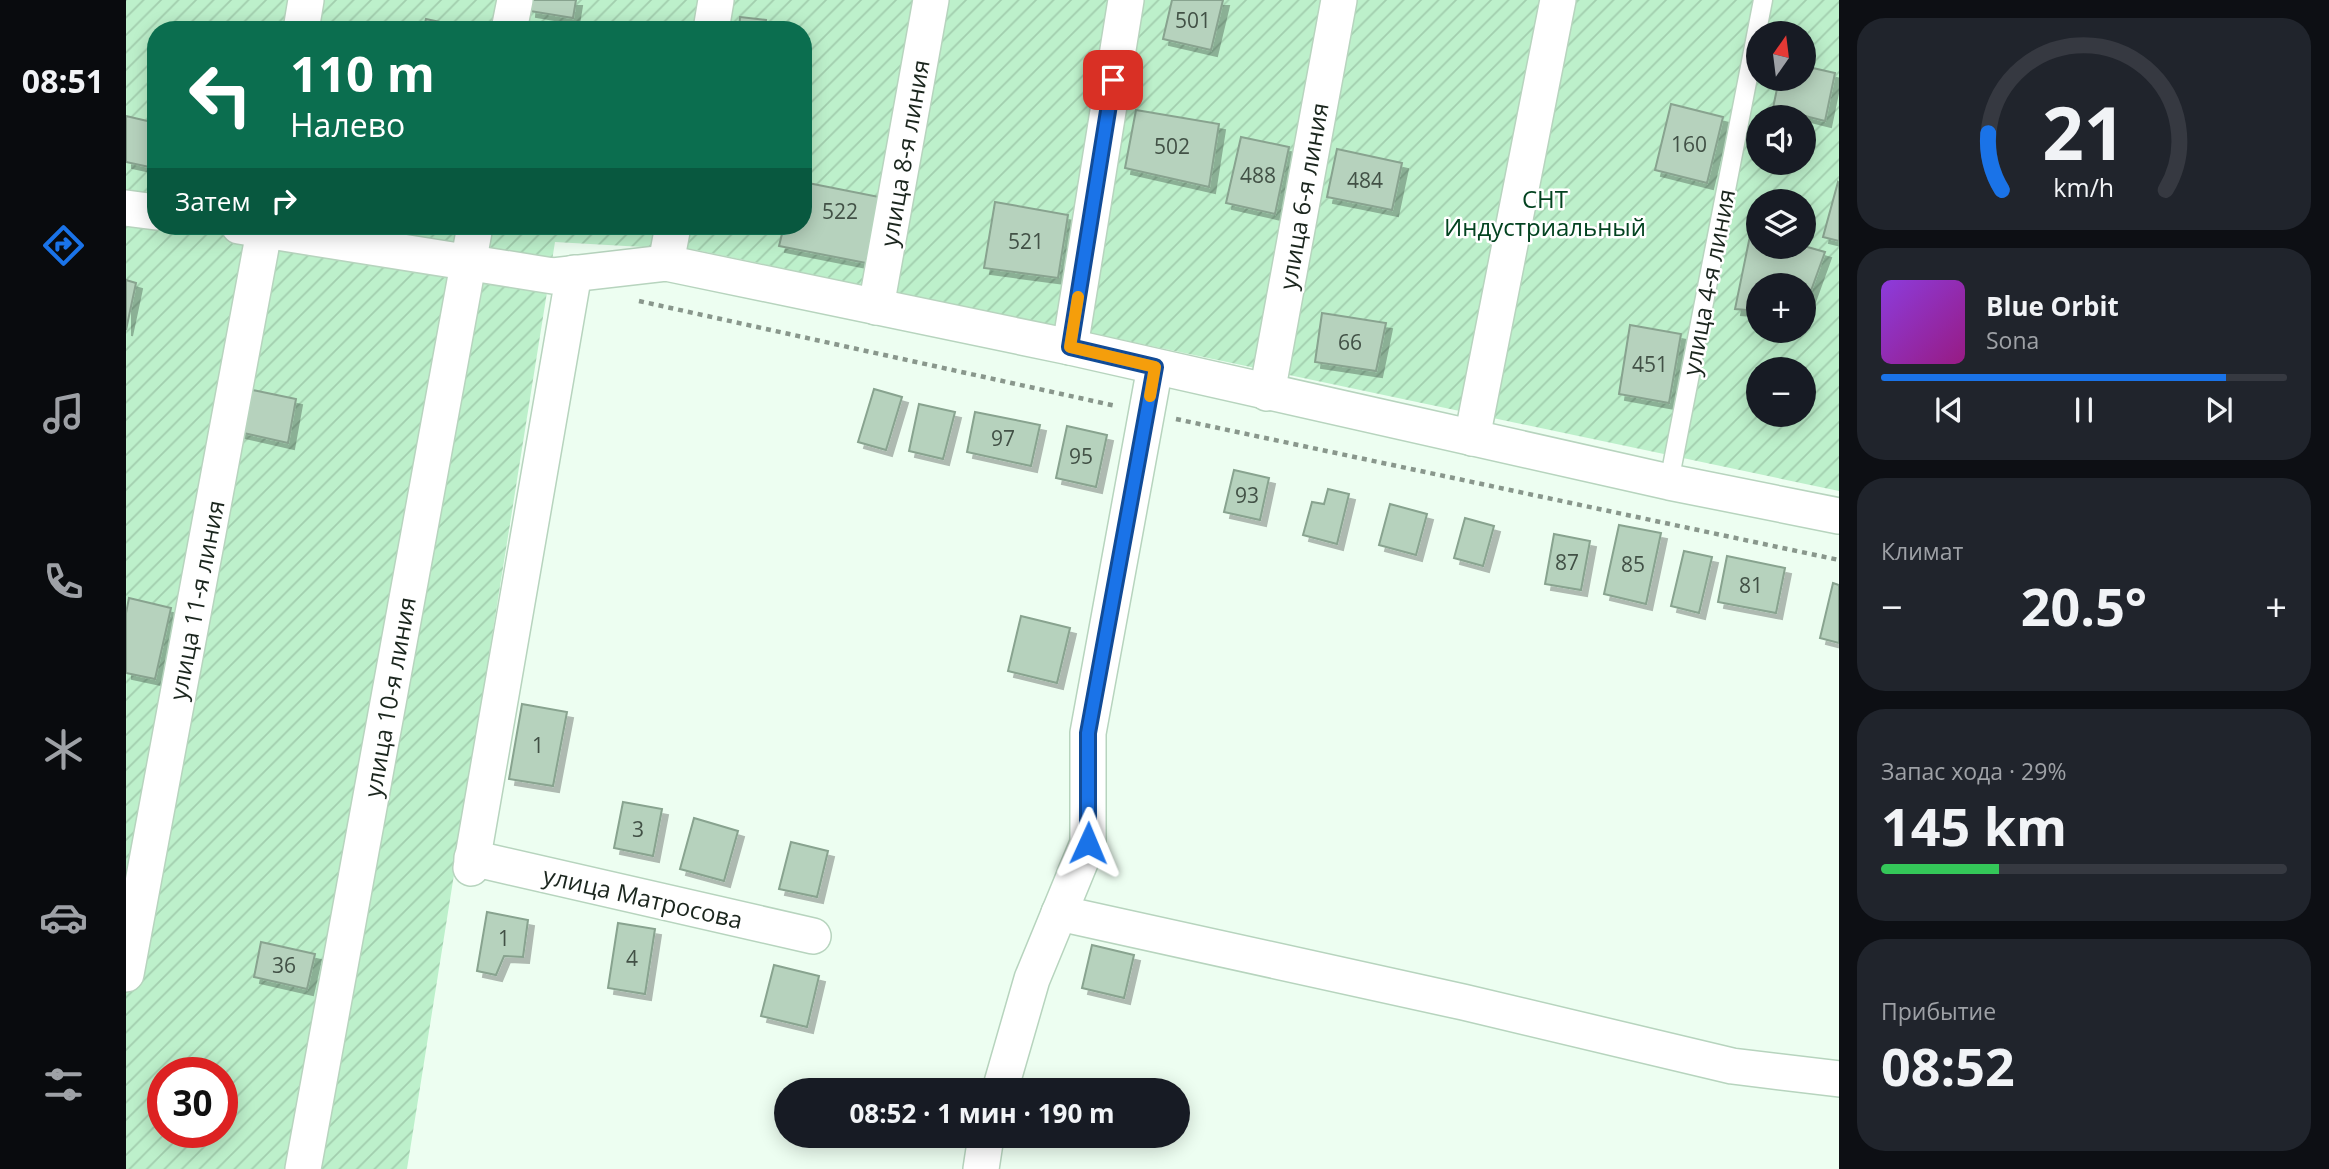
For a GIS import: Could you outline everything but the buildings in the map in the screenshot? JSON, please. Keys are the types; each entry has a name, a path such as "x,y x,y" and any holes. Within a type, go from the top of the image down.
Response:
{"street":[{"path":"302,21 306,0"},
{"path":"511,21 515,0"},
{"path":"712,21 716,0"},
{"name":"улица 8-я линия","path":"876,307 931,0"},
{"path":"1070,347 1126,0"},
{"name":"улица 6-я линия","path":"1267,393 1339,0"},
{"path":"1472,438 1558,0"},
{"path":"126,208 147,211"},
{"name":"улица 11-я линия","path":"126,974 255,235"},
{"path":"304,235 553,276 666,263 1070,347 1670,482 1839,516"},
{"name":"улица 10-я линия","path":"303,1169 473,235"},
{"path":"666,263 671,235"},
{"name":"улица Матросова","path":"574,273 471,863 813,936"},
{"path":"1003,1078 1032,979 1088,843 1088,733 1155,367"},
{"path":"1059,912 1463,1002 1732,1066 1839,1079"},
{"path":"981,1169 984,1148"}],"lane":[{"name":"улица 4-я линия","path":"1670,482 1763,0"}],"path":[{"path":"628,298 1119,407"},
{"path":"1174,419 1839,560"}],"green space":[{"name":"СНТ Индустриальный","path":"126,0 1839,0 1839,491 696,250 555,242 407,1169 126,1169"}],"slow traffic":[{"path":"1078,297 1070,347 1155,367 1150,396"}],"route":[{"path":"1088,843 1088,733 1155,367 1070,347 1113,80"}]}
